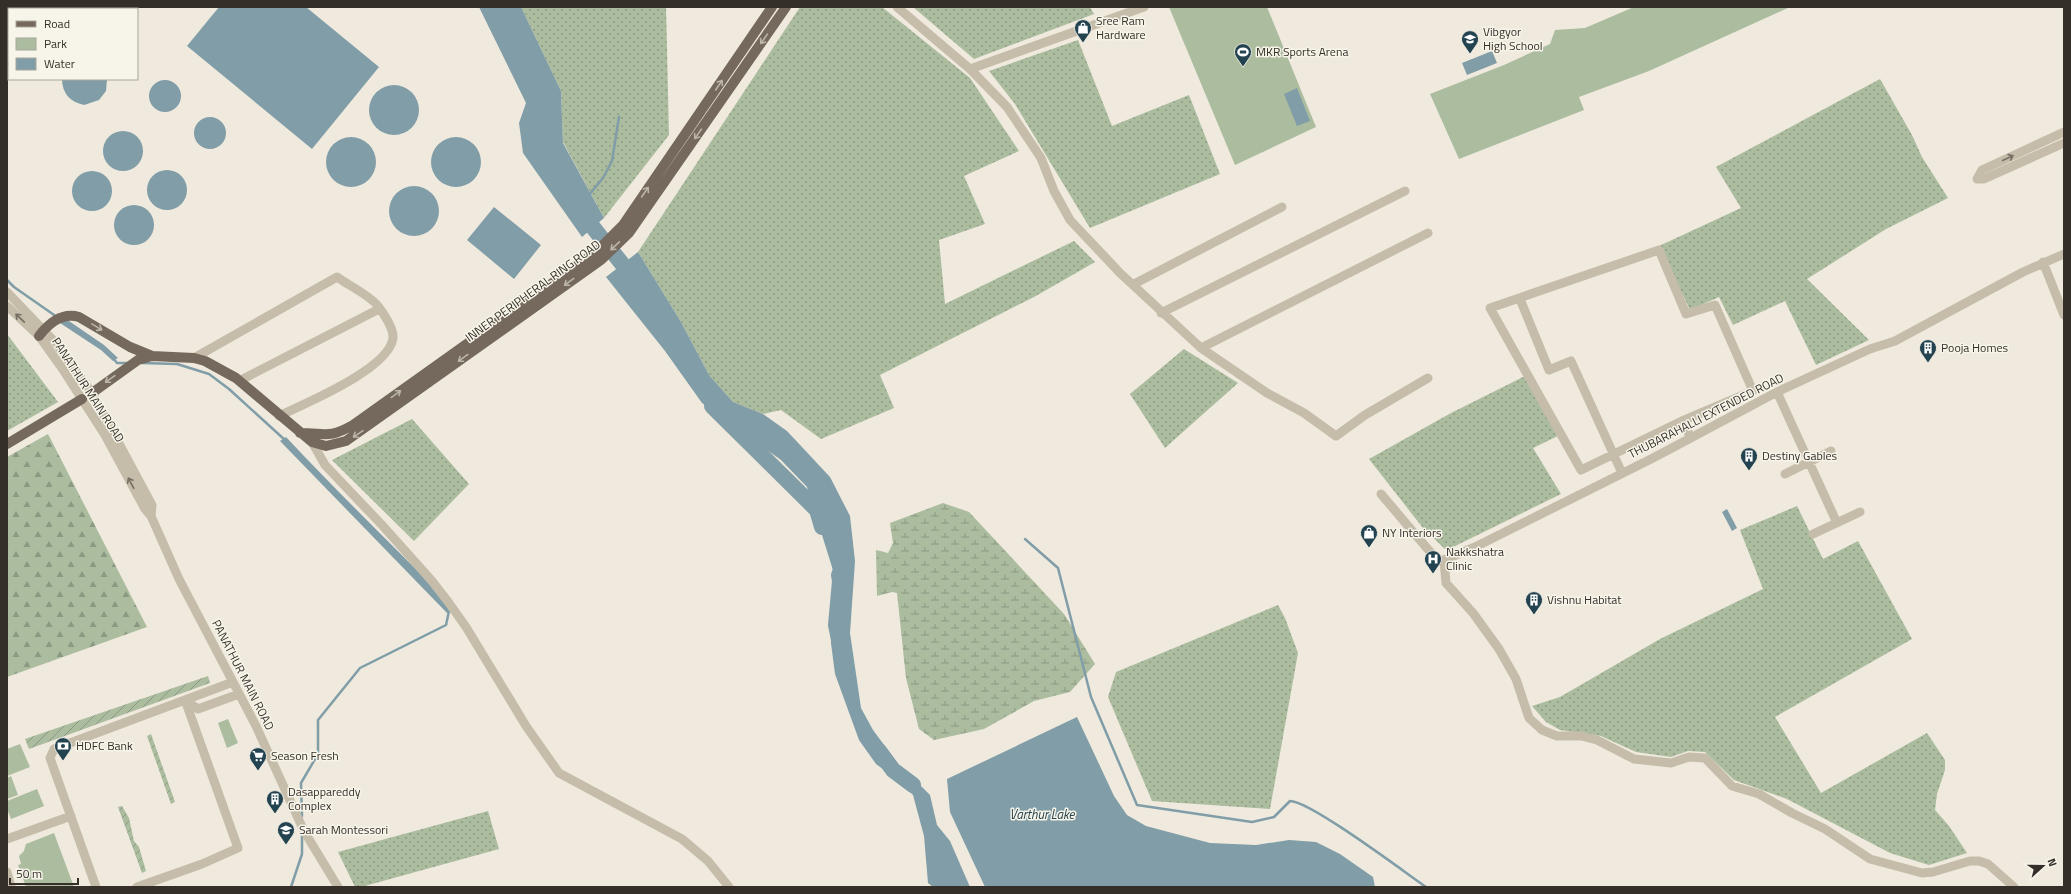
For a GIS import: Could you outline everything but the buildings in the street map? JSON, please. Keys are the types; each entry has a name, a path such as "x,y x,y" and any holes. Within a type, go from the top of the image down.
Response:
{"main road":[{"name":"INNER PERIPHERAL RING ROAD","path":"300,433 314,433 325,436 338,433 353,425 598,256 623,225 772,7"},
{"name":"INNER PERIPHERAL RING ROAD","path":"92,393 138,360 152,356 194,358 205,361 239,381 279,416 312,442 326,446 339,444 352,437 629,233 786,7"},
{"name":"INNER PERIPHERAL RING ROAD","path":"41,333 57,319 70,314 79,316 130,347 152,356"},
{"path":"7,444 82,399"}],"street":[{"path":"897,7 970,69 1012,114 1041,158 1054,191 1070,220 1120,273 1134,284 1161,313 1201,348 1267,393 1304,413 1336,436 1365,415 1428,378"},
{"path":"970,69 1144,7"},
{"path":"2052,137 2060,144 1984,179 1977,179 1982,170 2052,137 2064,132"},
{"path":"1161,313 1405,191"},
{"path":"1134,284 1282,207"},
{"path":"1201,348 1428,233"},
{"path":"1658,250 1686,314 1715,305 1753,391 1685,420 1581,470 1490,308 1520,299 1658,250"},
{"name":"THUBARAHALLI EXTENDED ROAD","path":"1444,560 1475,547 1622,473 1777,392 1870,349 1895,341 2043,262 2064,254"},
{"path":"2043,262 2064,316"},
{"path":"194,358 337,277 376,305 392,331 393,338 388,348 378,361 366,372 279,416"},
{"name":"PANATHUR MAIN ROAD","path":"7,292 92,393 152,505 151,516"},
{"path":"1520,299 1549,370 1572,361 1622,473"},
{"name":"PANATHUR MAIN ROAD","path":"7,306 41,333 105,435 145,509 151,516 179,579 256,726 304,831 338,887"},
{"path":"239,381 379,309"},
{"path":"1777,392 1837,523"},
{"path":"1685,420 1693,436"},
{"path":"312,442 325,465 432,581 449,603 466,627 526,726 559,773 682,839 708,861 729,887"},
{"path":"1785,474 1831,451"},
{"path":"1381,494 1437,560 1444,560 1446,583 1473,613 1499,649 1516,679 1529,718 1542,730 1557,736 1581,736 1597,740 1634,759 1671,763 1689,757 1705,758 1732,786 1759,794 1792,813 1825,829 1870,859 1922,873 1933,872 1970,861 1979,861 1988,864 2014,887"},
{"path":"1813,534 1860,512"},
{"path":"96,887 50,758 54,749 233,682"},
{"path":"185,700 198,709 239,694"},
{"path":"137,887 202,864 238,848 185,700"},
{"path":"7,839 71,816"},
{"path":"7,872 11,887"}],"green space":[{"path":"521,7 666,7 669,135 604,218 563,142 561,91"},
{"path":"800,7 882,7 970,78 1019,151 964,176 985,224 939,240 945,304 1074,241 1095,262 1034,297 880,375 894,408 821,439 781,410 763,414 733,402 709,375 681,322 638,252"},
{"path":"913,7 1090,7 1094,14 974,59"},
{"name":"MKR Sports Arena","path":"1169,7 1267,7 1316,127 1235,165"},
{"path":"1634,7 1790,7 1649,71 1579,97 1584,110 1459,159 1430,94 1504,65 1550,44 1555,30 1585,28"},
{"path":"1078,40 1112,126 1189,95 1220,174 1090,228 1015,104 989,71"},
{"path":"1880,79 1912,135 1922,157 1948,198 1886,229 1807,279 1869,340 1816,365 1785,301 1733,325 1719,297 1690,310 1659,246 1741,208 1716,167"},
{"path":"7,334 58,402 7,431"},
{"path":"1184,349 1238,383 1165,448 1130,394"},
{"path":"1527,375 1562,434 1533,448 1561,494 1449,549 1445,549 1423,528 1369,459 1451,413"},
{"path":"412,419 469,484 414,541 332,460"},
{"path":"48,434 147,627 7,677 7,457"},
{"path":"943,503 969,512 1064,614 1095,664 1070,692 1034,701 984,729 934,740 919,729 906,678 897,593 892,592 877,596 876,550 888,553 893,543 890,523"},
{"path":"1797,506 1823,559 1858,541 1912,639 1775,717 1821,793 1927,733 1945,760 1945,770 1937,794 1935,810 1949,826 1967,853 1929,865 1890,853 1787,799 1734,780 1705,752 1688,751 1671,757 1636,752 1601,736 1560,730 1546,722 1532,706 1560,697 1660,639 1763,589 1740,530"},
{"path":"1278,605 1285,618 1298,653 1270,809 1152,801 1108,697 1116,672"},
{"path":"208,676 210,683 29,749 25,739"},
{"path":"228,719 238,743 227,748 218,723"},
{"path":"151,734 175,802 171,804 147,736"},
{"path":"20,744 30,767 7,776 7,749"},
{"path":"11,776 18,795 7,799 7,778"},
{"path":"37,789 44,806 11,819 7,809 7,801"},
{"path":"122,806 129,818 134,841 139,847 146,871 142,873 118,807"},
{"path":"488,811 499,849 361,887 355,887 338,852"},
{"path":"54,833 74,887 26,887 18,865 21,864 19,856 24,851 26,844"}],"water":[{"path":"219,7 306,7 379,67 312,149 187,46"},
{"path":"479,7 521,7 561,91 563,143 604,218 582,237 523,153 519,123 526,103"},
{"path":"1492,51 1497,63 1467,75 1462,63"},
{"path":"62,80 107,80 106,91 99,100 84,105 71,99 65,93"},
{"path":"165,80 176,85 181,96 176,107 165,112 154,107 149,96 154,85"},
{"path":"389,85 399,85 412,92 419,105 419,115 412,128 399,135 389,135 380,131 373,124 369,115 369,105 373,96 380,89"},
{"path":"1297,88 1310,121 1297,126 1284,94"},
{"path":"210,117 221,122 226,133 221,144 210,149 199,144 194,133 199,122"},
{"path":"127,131 134,134 140,140 143,151 142,159 134,168 127,171 119,171 112,168 104,159 103,147 106,140 115,132"},
{"path":"346,137 356,137 369,144 376,157 376,167 369,180 356,187 346,187 337,183 330,176 326,167 326,157 330,148 337,141"},
{"path":"451,137 461,137 474,144 481,157 481,167 474,180 461,187 451,187 442,183 435,176 431,167 431,157 435,148 442,141"},
{"path":"171,170 178,173 184,179 187,190 186,198 178,207 171,210 163,210 156,207 148,198 147,186 150,179 159,171"},
{"path":"96,171 103,174 109,180 112,191 111,199 103,208 96,211 88,211 81,208 73,199 72,187 75,180 84,172"},
{"path":"409,186 419,186 432,193 439,206 439,216 432,229 419,236 409,236 400,232 393,225 389,216 389,206 393,197 400,190"},
{"path":"138,205 145,208 151,214 154,225 153,233 145,242 138,245 130,245 123,242 115,233 114,221 117,214 126,206"},
{"path":"494,207 541,245 514,279 467,240"},
{"path":"638,252 681,322 709,375 733,402 763,414 787,431 830,477 850,516 855,561 850,633 861,708 873,730 899,765 887,772 876,764 859,740 835,674 831,643 840,604 832,567 807,487 781,460 702,403 665,351 606,277"},
{"path":"66,319 104,345 118,358 113,361 101,350 60,323"},
{"path":"286,437 455,609 447,613 280,441"},
{"path":"1727,509 1737,528 1732,531 1722,512"},
{"name":"Varthur Lake","path":"1077,717 1114,796 1127,815 1146,826 1210,843 1256,845 1289,840 1316,842 1340,854 1373,877 1375,887 985,887 950,812 947,779"},
{"path":"904,769 930,795 937,825 950,841 970,887 933,887 928,883 924,836 913,795 892,774"}],"waterway":[{"path":"589,195 603,178 612,161 619,117"},
{"path":"580,211 623,265 633,282"},
{"path":"7,280 14,287 57,317"},
{"path":"113,358 117,363 127,363"},
{"path":"142,363 177,364 209,374 229,389 285,440"},
{"path":"712,406 817,510 822,527"},
{"path":"1025,539 1058,568 1091,697 1137,805 1252,822 1274,817 1290,801 1301,804 1336,824 1426,887"},
{"path":"839,575 840,581 836,625 840,645"},
{"path":"302,816 301,783 318,754 318,720 360,668 446,625 449,611"},
{"path":"879,751 893,770 913,785"},
{"path":"291,887 302,854 302,833"}],"place":[{"name":"Sree Ram Hardware","path":"1083,43"},
{"name":"Vibgyor High School","path":"1470,54"},
{"name":"MKR Sports Arena","path":"1243,67"},
{"name":"Pooja Homes","path":"1928,363"},
{"name":"Destiny Gables","path":"1749,471"},
{"name":"NY Interiors","path":"1369,548"},
{"name":"Nakkshatra Clinic","path":"1433,574"},
{"name":"Vishnu Habitat","path":"1534,615"},
{"name":"HDFC Bank","path":"63,761"},
{"name":"Season Fresh","path":"258,771"},
{"name":"Dasappareddy Complex","path":"275,814"},
{"name":"Sarah Montessori","path":"286,845"}]}
